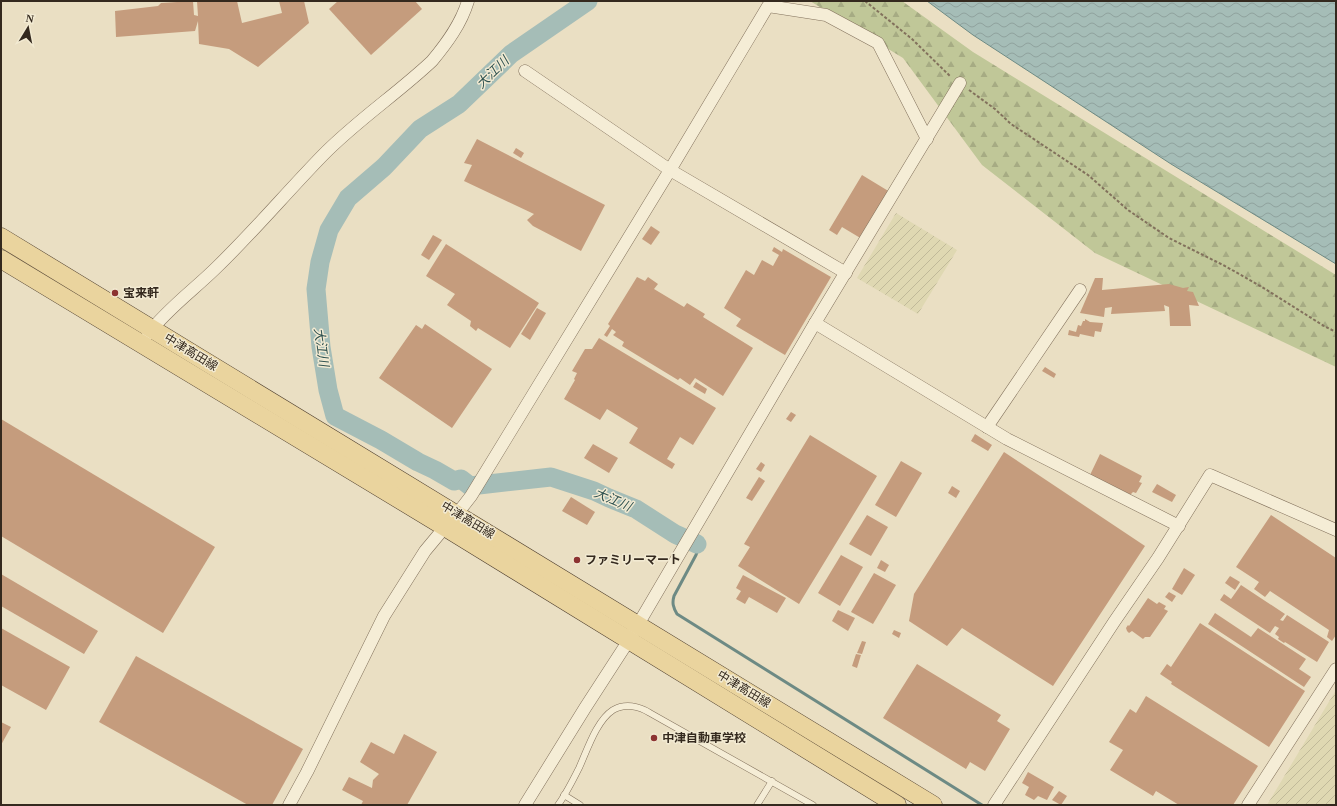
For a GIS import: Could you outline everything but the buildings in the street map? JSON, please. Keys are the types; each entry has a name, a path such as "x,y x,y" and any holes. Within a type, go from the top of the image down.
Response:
{"main road":[{"name":"中津高田線","path":"1,237 933,805"},
{"name":"中津高田線","path":"1,259 445,527 897,805"}],"street":[{"path":"140,343 152,329 227,258 323,156 432,61 443,48 458,25 468,1"},
{"path":"289,805 307,772 384,616 425,551 471,496 670,170 768,6 826,15 878,43 927,139"},
{"path":"525,71 670,170 846,273"},
{"path":"525,805 584,708 629,640 815,323 960,83"},
{"path":"987,427 1080,290"},
{"path":"815,323 1007,439 1179,526"},
{"path":"994,805 1179,526 1210,475 1336,530"},
{"path":"1248,805 1336,669"}],"lane":[{"path":"558,805 603,719 612,710 624,706 631,706 645,710 813,805"},
{"path":"757,805 772,781"},
{"path":"564,795 580,805"}],"path":[{"path":"865,1 912,39 947,74 995,109 1011,124 1088,174 1128,210 1169,238 1225,266 1336,332"}],"shaded area":[{"path":"896,213 957,250 918,314 857,278"},
{"path":"1336,690 1336,805 1267,805"}],"green space":[{"path":"810,1 902,1 973,52 1336,275 1336,367 1095,253 982,165 903,58"}],"water":[{"path":"927,1 1336,1 1336,264 1171,164 973,35"}],"waterway":[{"name":"大江川","path":"588,1 511,54 459,104 420,129 384,167 348,198 329,230 320,262 316,289 321,347 328,390 335,416 454,481 461,479 470,486 551,477 594,491 636,509 675,534 697,544"},
{"path":"697,544 698,549 696,555 674,596 673,605 677,614 982,805"}],"place":[{"name":"宝来軒","path":"115,293"},
{"name":"ファミリーマート","path":"577,560"},
{"name":"中津自動車学校","path":"654,738"}]}
